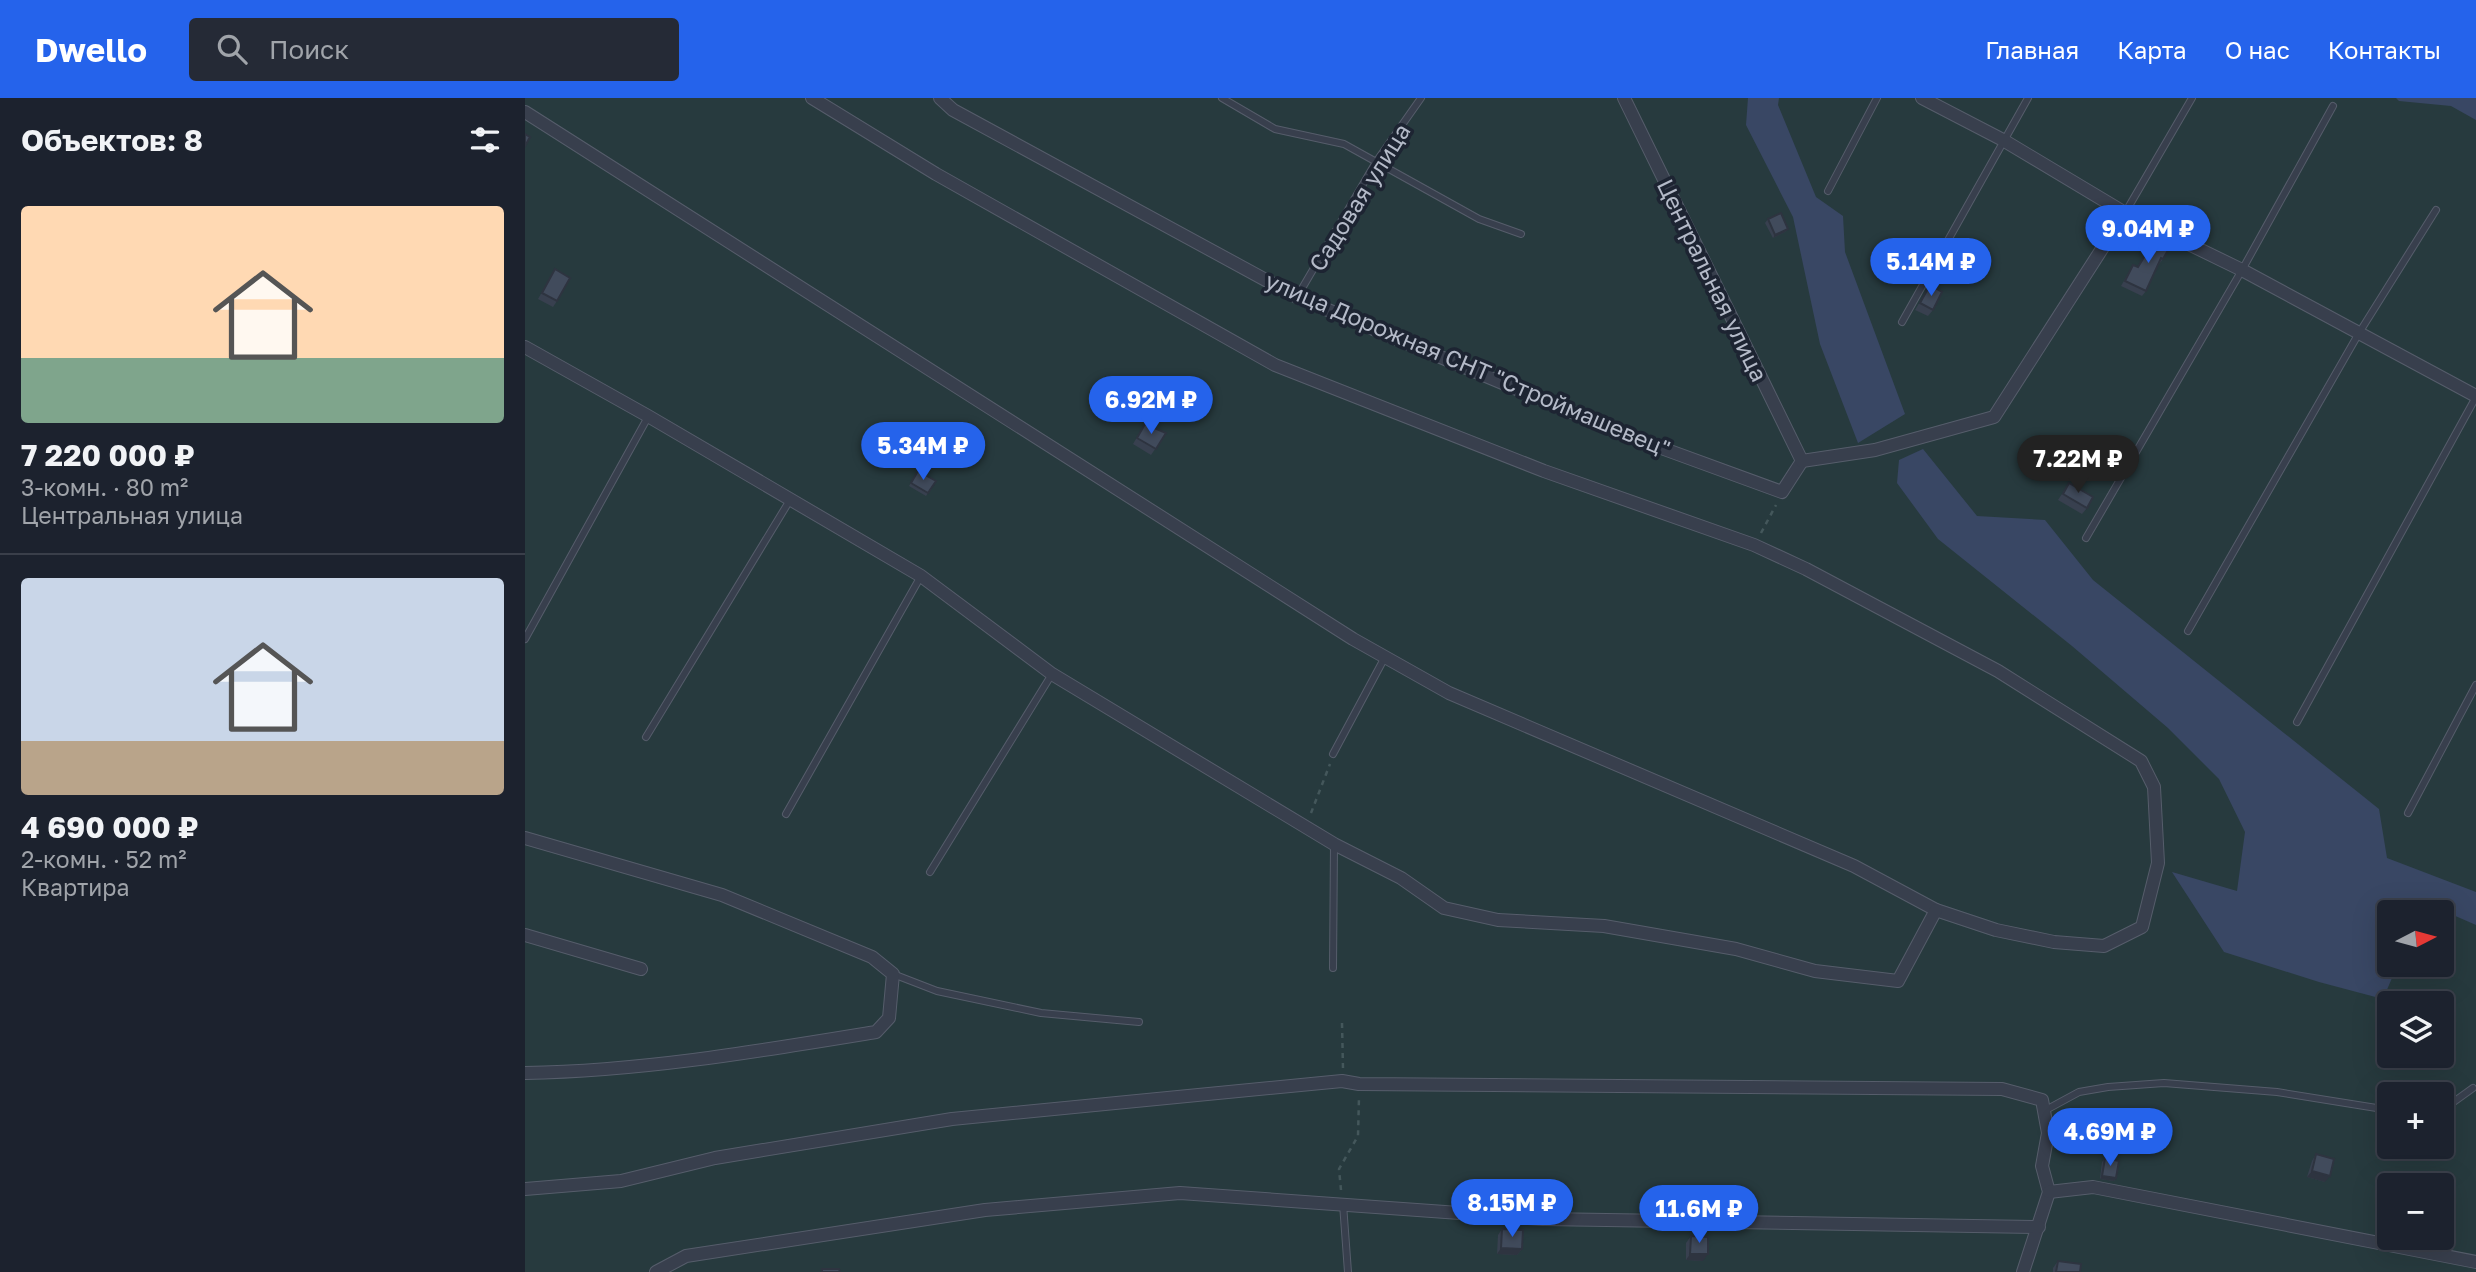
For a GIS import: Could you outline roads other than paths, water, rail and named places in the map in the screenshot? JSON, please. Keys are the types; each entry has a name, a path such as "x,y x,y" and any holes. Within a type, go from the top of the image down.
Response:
{"street":[{"path":"525,112 1341,632 1449,693 1842,861 1937,911 1996,930 2054,942 2104,946 2142,927 2158,863 2154,787 2141,761 1998,671 1806,569 1754,545 1544,471 1275,365 936,174 812,98"},
{"name":"улица Дорожная СНТ \"Строймашевец\"","path":"940,98 953,110 1297,297 1634,438 1782,492 1802,461"},
{"name":"Центральная улица","path":"1624,98 1802,461"},
{"path":"1921,98 2003,140 2125,213 2242,270 2476,397"},
{"path":"1802,461 1875,450 1994,417 2125,213"},
{"path":"525,347 921,576 1052,674 1333,844 1401,878 1444,908 1498,920 1604,926 1736,949 1815,971 1898,981 1937,911"},
{"path":"525,838 722,895 872,957 893,974 889,1018 876,1032 694,1061 525,1073"},
{"path":"525,935 641,969"},
{"path":"525,1189 621,1181 715,1158 952,1119 1342,1081 1359,1084 2002,1089 2042,1100 2048,1133 2042,1166 2049,1192 2024,1272"},
{"path":"2049,1192 2093,1187 2476,1262"},
{"path":"656,1272 686,1256 985,1210 1179,1193 1543,1219 2039,1227"}],"lane":[{"path":"1221,98 1275,129 1344,144 1479,219 1521,234"},
{"name":"Садовая улица","path":"1297,297 1376,163 1421,98"},
{"path":"1828,191 1877,98"},
{"path":"1902,322 2028,98"},
{"path":"2125,213 2192,98"},
{"path":"2085,538 2242,270 2333,106"},
{"path":"2188,631 2359,333 2436,210"},
{"path":"2297,722 2476,397"},
{"path":"525,639 648,416"},
{"path":"646,737 790,499"},
{"path":"786,814 921,576"},
{"path":"1333,754 1385,657"},
{"path":"930,872 1052,674"},
{"path":"2408,814 2476,685"},
{"path":"1333,844 1333,968"},
{"path":"893,974 937,991 1041,1013 1139,1022"},
{"path":"2044,1111 2080,1092 2164,1083 2277,1093 2377,1108"},
{"path":"2454,1102 2473,1088"},
{"path":"1343,1204 1348,1272"}],"water":[{"path":"1748,98 1779,98 1778,105 1816,197 1843,216 1845,252 1905,414 1858,443 1820,344 1793,217 1746,125"},
{"path":"2396,98 2476,98 2476,120 2451,106 2399,101"},
{"path":"1923,449 1977,516 2045,520 2093,580 2379,809 2387,858 2476,892 2476,925 2454,915 2454,900 2377,900 2377,977 2392,977 2386,991 2377,991 2377,997 2224,952 2172,872 2237,891 2245,832 2219,779 2168,728 2072,646 1938,539 1897,483 1899,460"}]}
